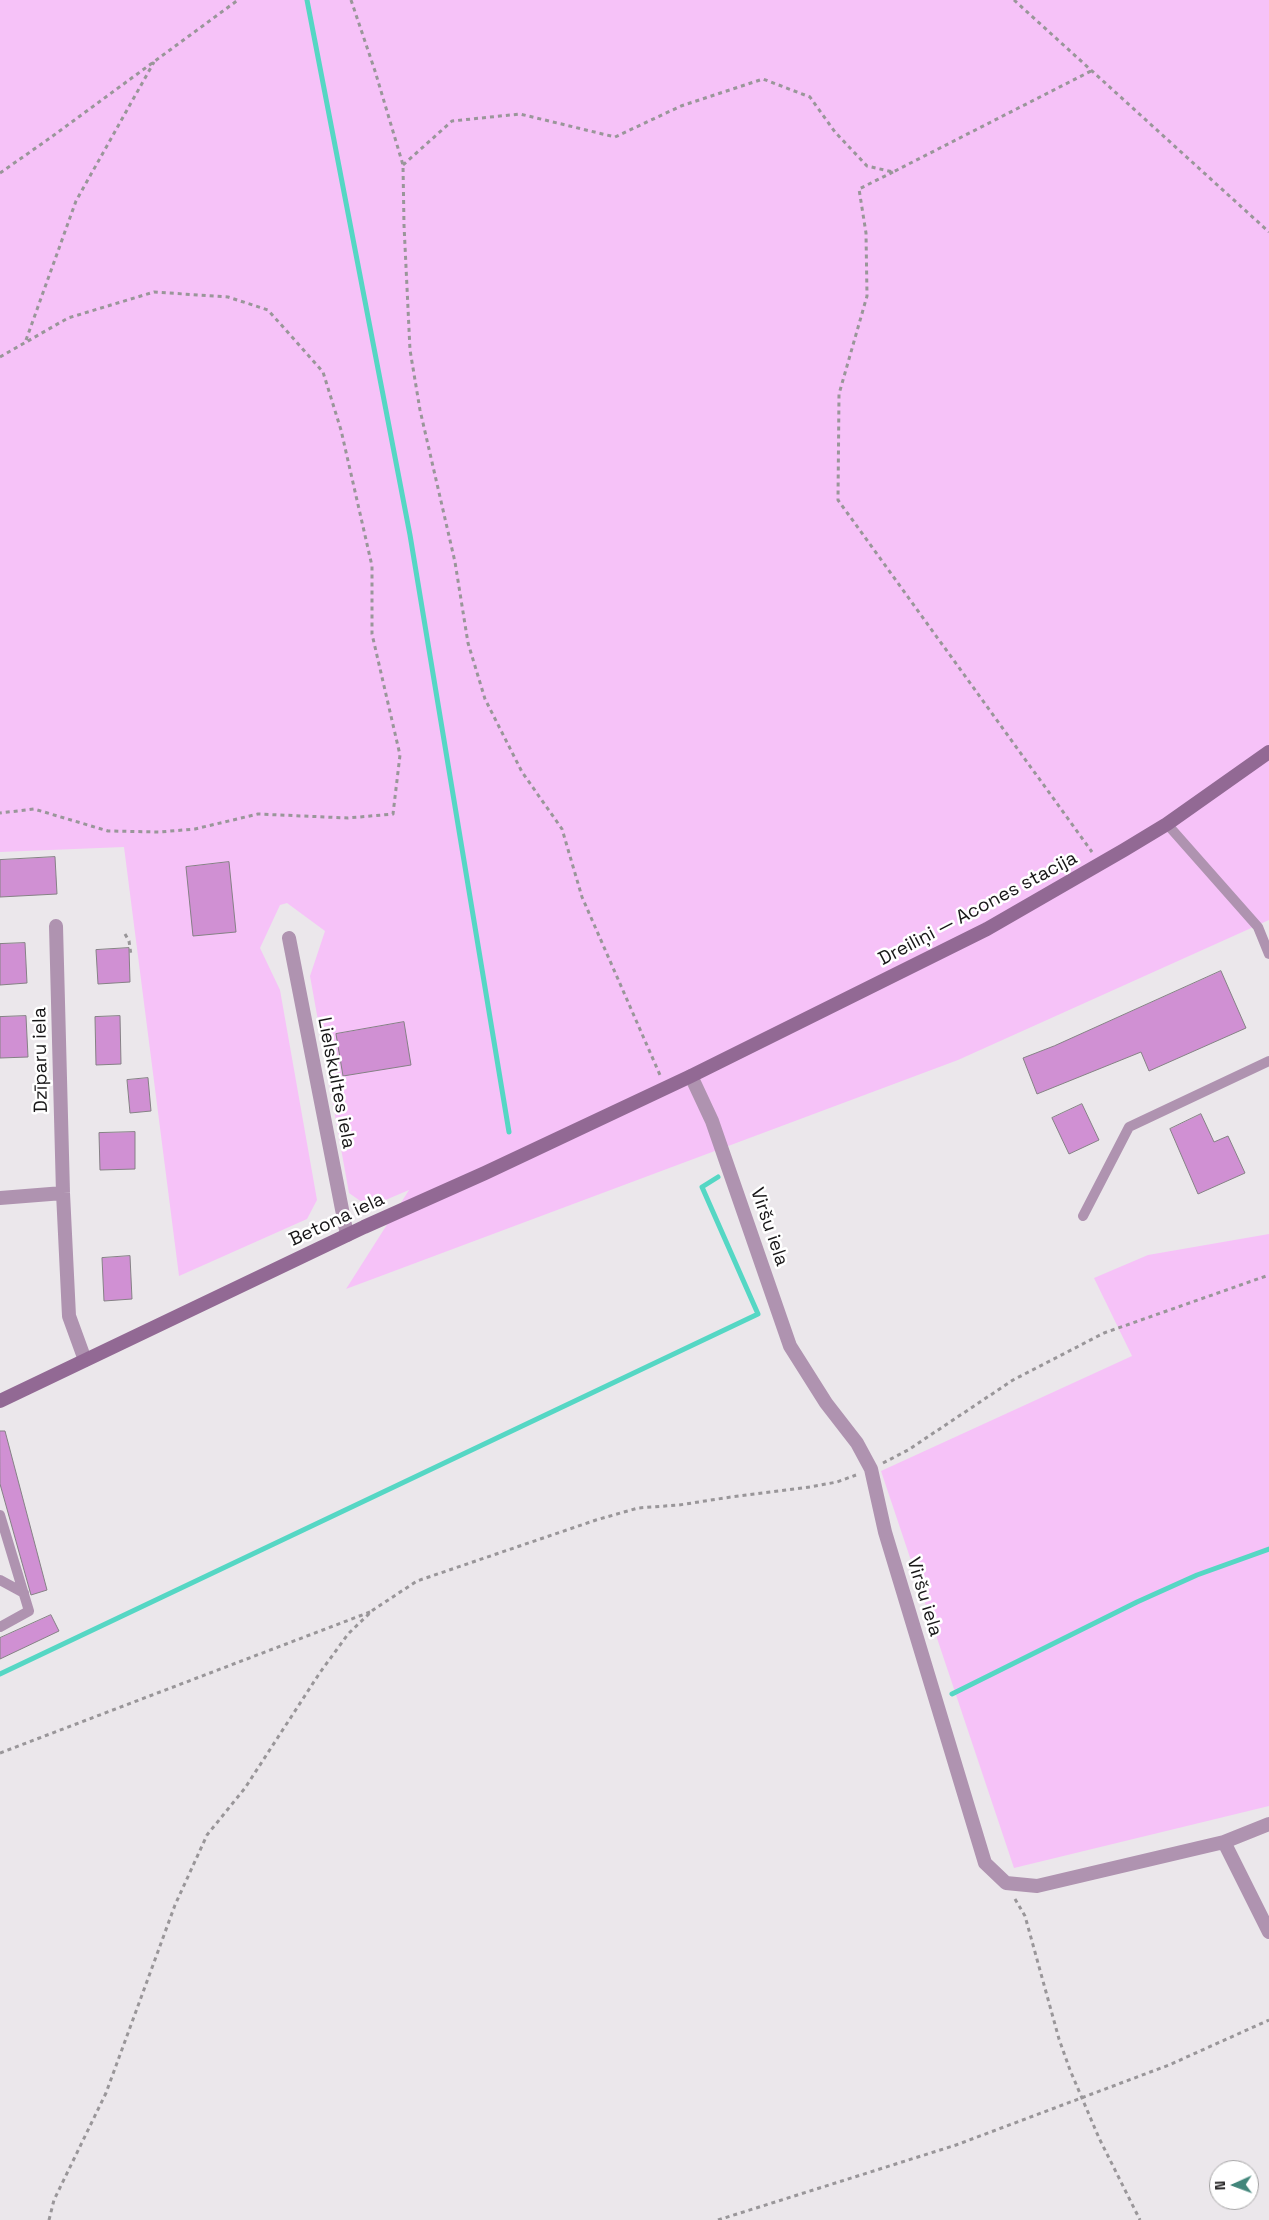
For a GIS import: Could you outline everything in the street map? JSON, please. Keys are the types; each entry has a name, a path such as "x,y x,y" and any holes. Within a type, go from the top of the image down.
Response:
{"main road":[{"name":"Dreiliņi — Acones stacija","path":"691,1076 987,929 1167,824 1269,752"},
{"name":"Betona iela","path":"0,1401 347,1235 485,1173 691,1076"}],"street":[{"name":"Dzīparu iela","path":"56,926 63,1193 69,1316 85,1360"},
{"name":"Lielskultes iela","path":"290,938 347,1235"},
{"name":"Viršu iela","path":"691,1076 712,1121 790,1346 826,1403 858,1444 871,1469 885,1532 985,1863 1006,1883"},
{"path":"0,1198 63,1193"},
{"path":"1006,1883 1037,1886 1224,1842 1269,1824"},
{"path":"1224,1842 1269,1932"}],"lane":[{"path":"1167,824 1258,927 1269,954"},
{"path":"1083,1216 1129,1127 1269,1061"},
{"path":"0,1515 30,1612 0,1627"},
{"path":"0,1580 24,1593"}],"path":[{"path":"0,172 238,0"},
{"path":"351,0 375,71 403,165 410,350 420,410 454,562 468,643 485,699 522,772 562,829 582,897 666,1087"},
{"path":"1014,0 1269,232"},
{"path":"26,340 76,201 154,62"},
{"path":"1091,71 859,189 866,233 867,296 840,394 838,500 1101,864"},
{"path":"403,165 452,121 520,114 615,137 681,106 763,79 810,97 835,132 867,166 893,172"},
{"path":"0,357 26,340 68,318 154,292 228,297 268,310 323,372 341,430 372,566 372,634 400,755 393,814 348,818 258,814 195,830 152,832 108,831 34,809 0,813"},
{"path":"125,934 129,941 131,955"},
{"path":"0,1753 372,1610 417,1581 604,1518 638,1508 679,1506 731,1496 837,1482 871,1469 908,1450 1013,1380 1104,1332 1269,1275"},
{"path":"49,2220 54,2200 106,2092 175,1905 207,1835 245,1788 348,1634 372,1610"},
{"path":"1006,1883 1026,1916 1059,2039 1082,2099 1122,2187 1140,2220"},
{"path":"718,2220 956,2145 1169,2065 1269,2020"}],"shaded area":[{"path":"0,0 1269,0 1269,920 958,1060 346,1289 409,1190 369,1207 349,1193 310,976 325,931 287,903 280,905 260,948 280,990 317,1200 307,1219 179,1276 124,847 0,852"},
{"path":"1269,1234 1269,1806 1014,1868 881,1471 1132,1356 1094,1278 1148,1255"}],"building":[{"path":"55,857 57,894 0,897 0,860"},
{"path":"229,862 236,932 193,936 186,867"},
{"path":"25,943 27,983 0,985 0,944"},
{"path":"129,948 130,982 98,984 96,950"},
{"path":"1221,971 1246,1028 1149,1071 1141,1052 1037,1094 1023,1058"},
{"path":"26,1016 28,1057 0,1058 0,1017"},
{"path":"120,1016 121,1064 96,1065 95,1017"},
{"path":"404,1022 411,1065 343,1076 336,1034"},
{"path":"148,1078 151,1111 130,1113 127,1080"},
{"path":"1082,1104 1099,1140 1069,1154 1052,1118"},
{"path":"1201,1114 1214,1142 1228,1136 1245,1173 1198,1194 1170,1129"},
{"path":"135,1132 135,1169 100,1170 99,1133"},
{"path":"130,1256 132,1299 104,1301 102,1258"},
{"path":"0,1431 5,1431 47,1590 31,1595 0,1484"},
{"path":"51,1615 59,1631 0,1659 0,1638"}],"waterway":[{"path":"307,0 410,535 509,1132"},
{"path":"0,1674 758,1314 702,1187 718,1177"},
{"path":"952,1694 1137,1602 1197,1575 1269,1549"}]}
